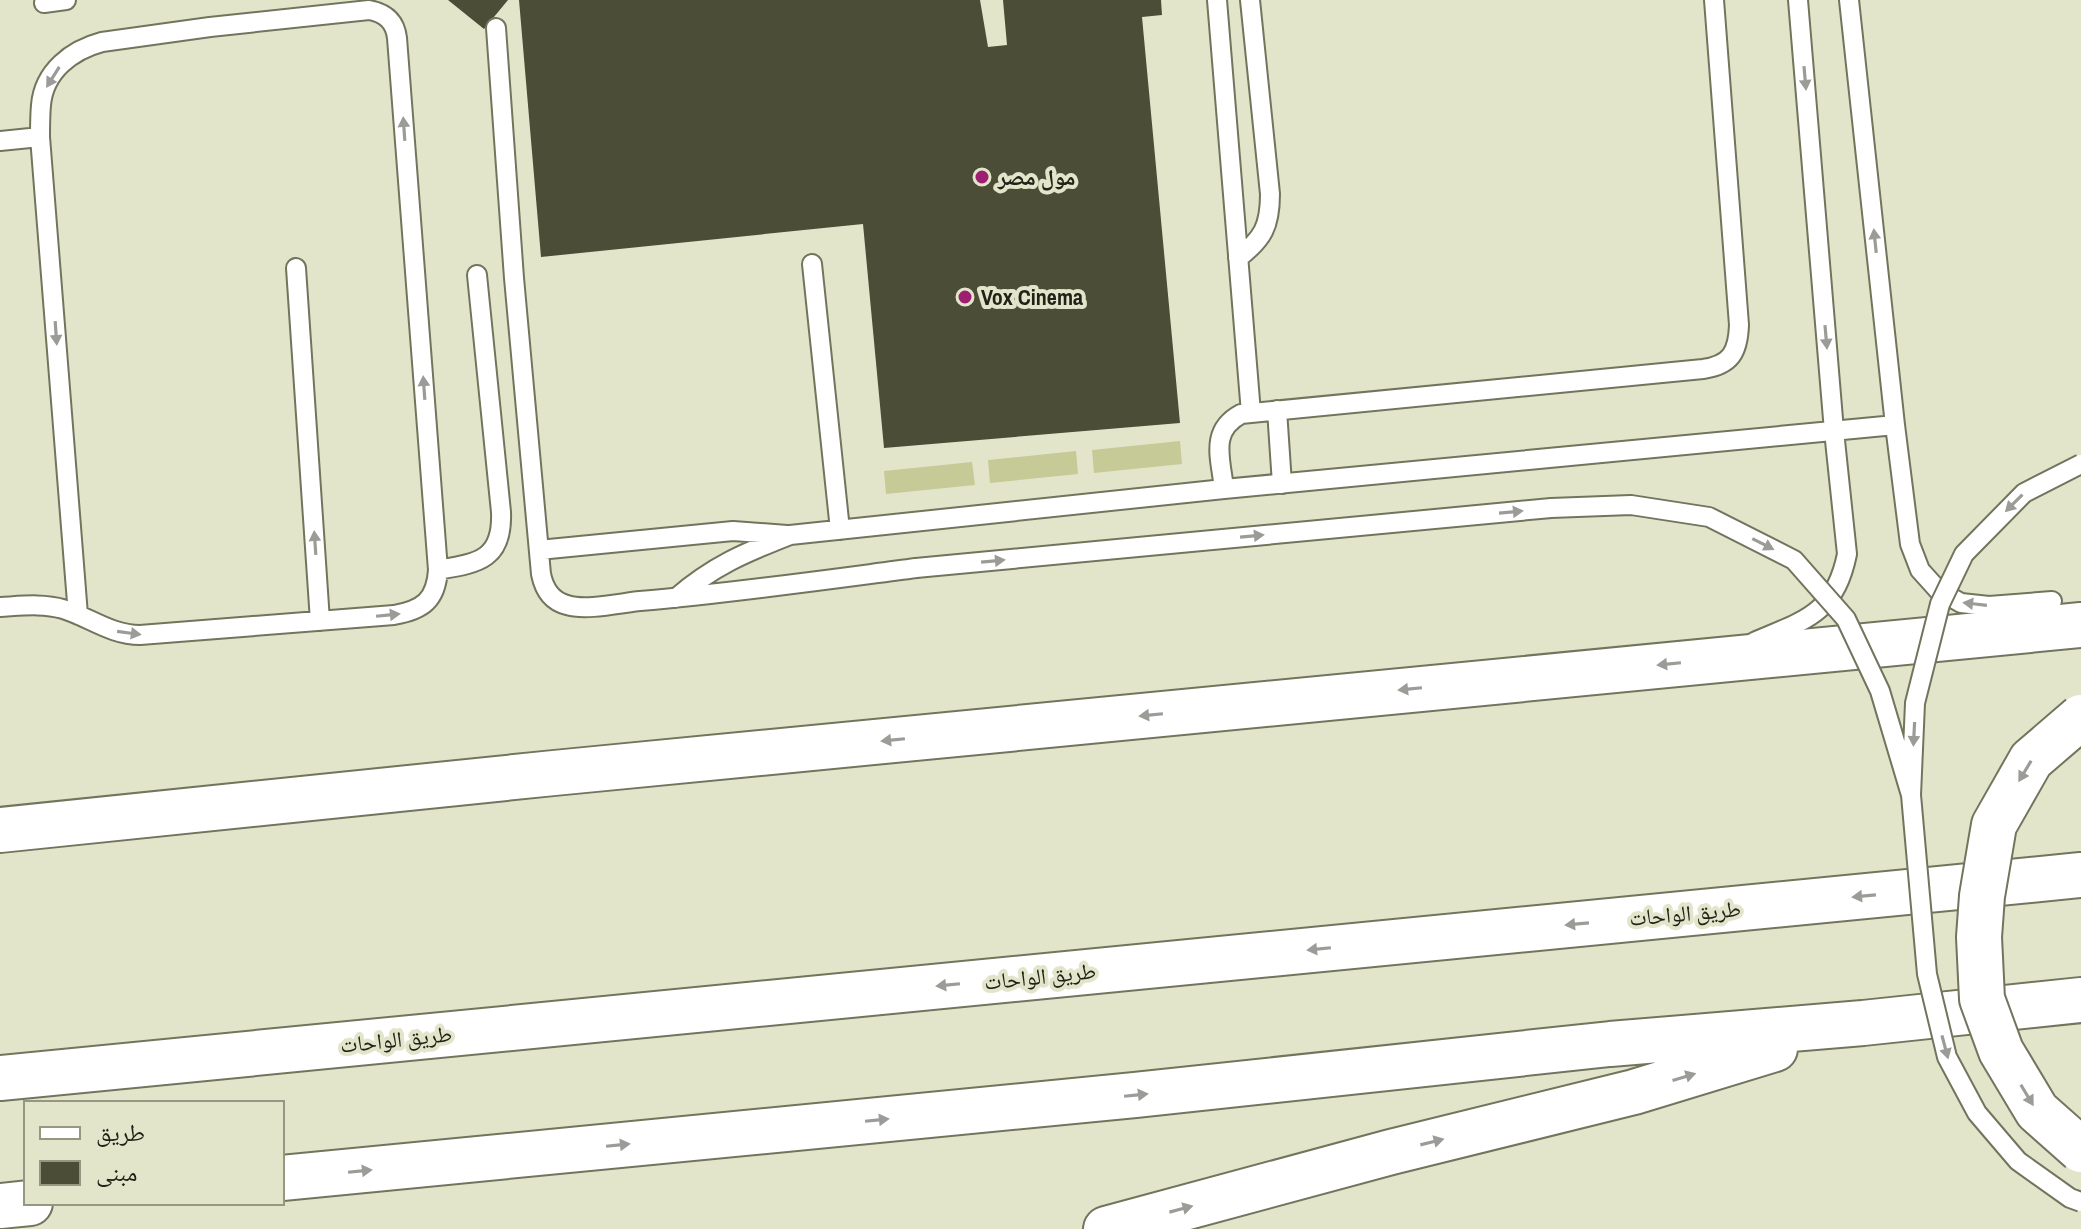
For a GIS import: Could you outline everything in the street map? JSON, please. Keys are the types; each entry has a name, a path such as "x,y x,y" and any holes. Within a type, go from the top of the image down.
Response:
{"main road":[{"path":"0,830 1712,660 2067,613"},
{"path":"2081,717 2031,760 1994,825 1982,896 1979,937 1982,999 2001,1051 2037,1111 2081,1150"},
{"name":"طريق الواحات","path":"0,1078 2081,875"},
{"path":"284,1178 1120,1096 1610,1044 1863,1023 2081,1000"},
{"path":"1106,1229 1391,1152 1634,1092 1863,1023"},
{"path":"0,1206 24,1204"}],"lane":[{"path":"44,3 66,0"},
{"path":"1217,0 1251,413"},
{"path":"1238,258 1254,246 1265,228 1270,211 1250,0"},
{"path":"1224,489 1219,444 1221,434 1225,425 1241,414 1703,369 1727,361 1735,350 1739,325 1714,0"},
{"path":"1712,660 1806,620 1835,592 1847,554 1798,0"},
{"path":"1849,0 1910,544 1920,570 1938,590 1961,603 2067,613"},
{"path":"0,607 49,606 128,635 151,635 409,612 423,606 433,594 438,570 397,38 392,22 385,16 369,10 117,40 88,46 74,53 52,74 41,102 40,137 78,615"},
{"path":"496,28 514,278 543,584 548,593 564,604 584,606 676,598 916,568 1551,508 1631,505 1709,517 1794,560 1846,619 1880,691 1911,795"},
{"path":"0,141 40,137"},
{"path":"812,264 840,530"},
{"path":"296,268 320,621"},
{"path":"438,570 479,561 489,555 501,535 477,275"},
{"path":"1277,410 1282,484"},
{"path":"539,550 733,531 790,535 1224,489 1895,425"},
{"path":"2081,464 2024,493 1964,554 1940,604 1915,703 1911,795 1927,974 1947,1057 1977,1113 2018,1161 2070,1198 2081,1202"},
{"path":"676,598 729,560 790,535"}],"green space":[{"path":"1180,441 1182,464 1094,473 1092,450"},
{"path":"1076,451 1078,474 990,483 988,460"},
{"path":"972,462 975,485 886,494 884,471"}],"building":[{"path":"448,0 508,0 484,29"},
{"path":"519,0 980,0 988,47 1007,45 1003,0 1161,0 1162,15 1142,17 1180,423 884,448 863,224 541,257"}],"place":[{"name":"مول مصر","path":"982,177"},
{"name":"Vox Cinema","path":"965,297"}]}
